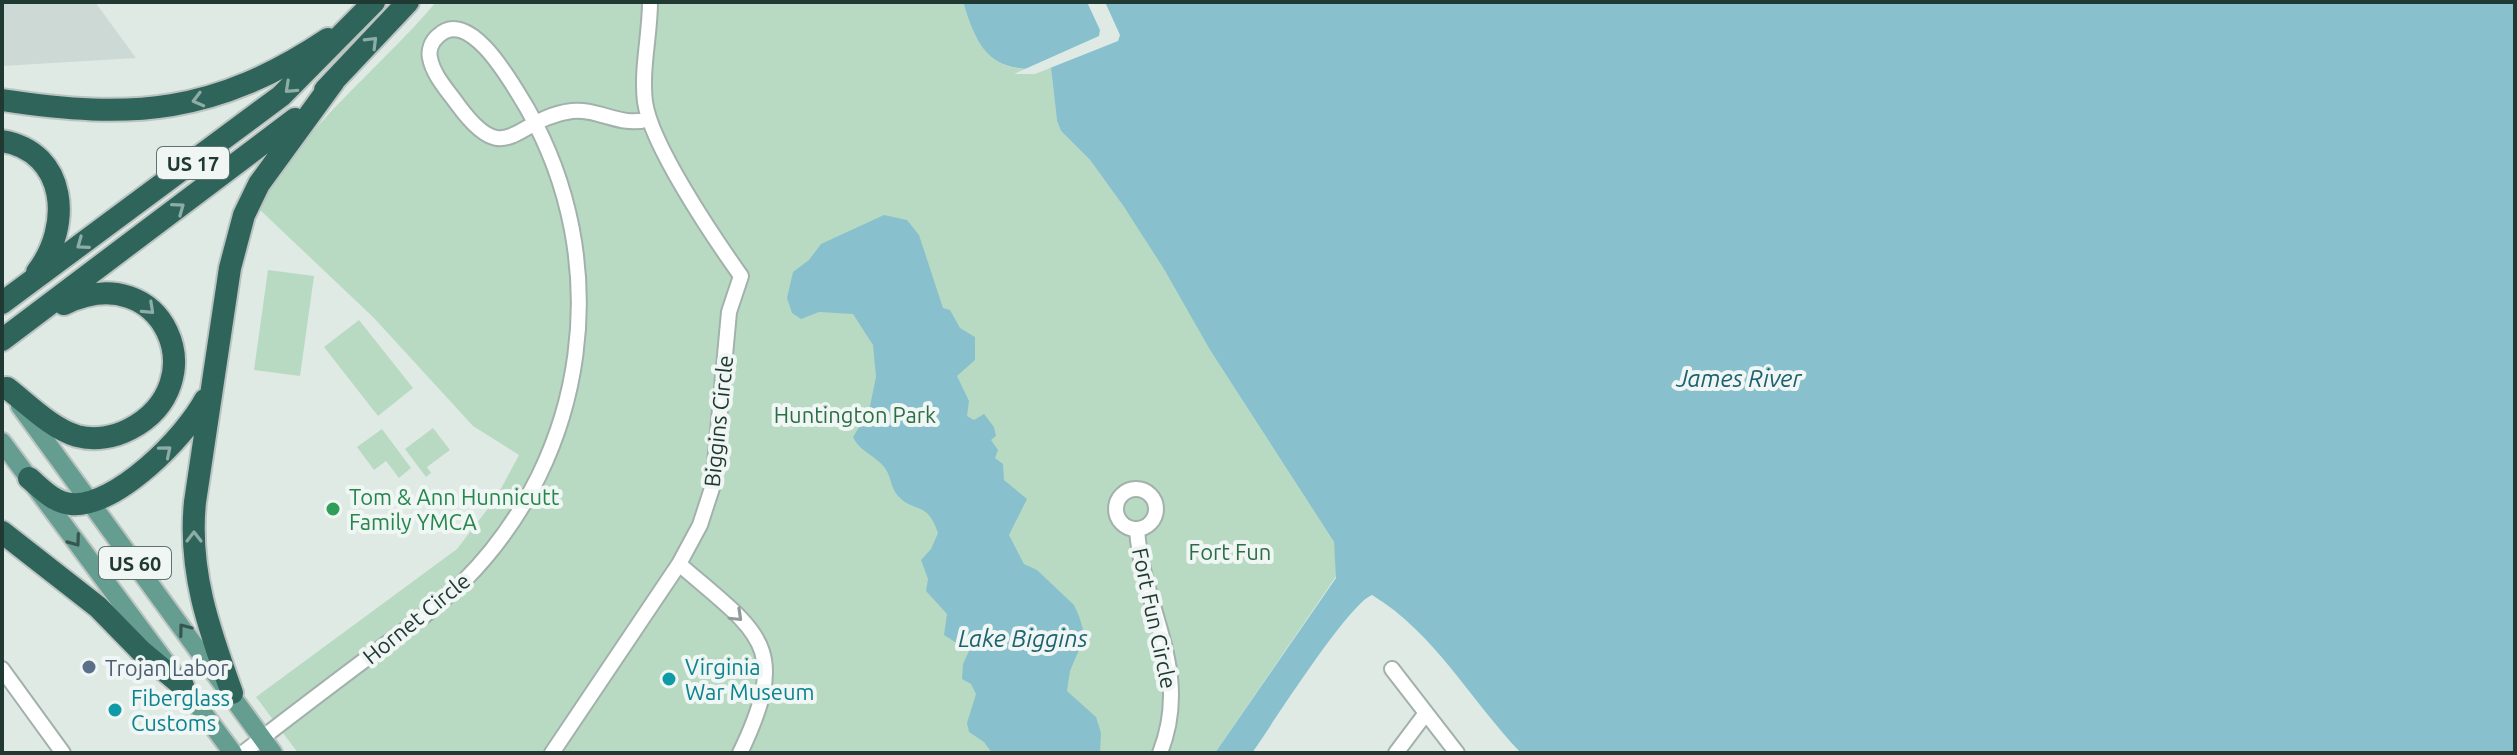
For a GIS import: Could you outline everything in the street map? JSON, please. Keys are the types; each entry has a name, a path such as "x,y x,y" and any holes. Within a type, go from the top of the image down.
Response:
{"highway":[{"name":"US 17","path":"2,340 256,151 334,81 408,2"},
{"name":"US 17","path":"5,301 260,113 370,8"},
{"path":"2,100 114,113 189,103 277,70 370,8"},
{"path":"232,693 206,623 194,560 194,508 230,268 244,215 259,184 334,81"},
{"path":"2,141 27,149 39,158 51,173 59,195 61,215 56,237 27,285"},
{"path":"5,385 56,427 76,435 98,438 121,433 142,422 160,404 172,380 174,355 167,333 159,318 136,297 93,292 27,322"},
{"path":"29,478 62,502 90,502 128,480 178,440 212,388"},
{"path":"2,532 98,607 141,651 183,686"}],"main road":[{"name":"US 60","path":"5,385 268,745"},
{"name":"US 60","path":"2,442 233,753"}],"street":[{"path":"536,124 514,87 480,41 457,31 444,31 434,40 430,59 436,74 479,132 497,139 573,111 621,122 649,119 645,94 650,2"},
{"name":"Biggins Circle","path":"552,753 679,564 700,525 711,493 729,312 741,276 719,245 649,119"},
{"name":"Hornet Circle","path":"243,753 268,745 464,581 519,514 551,453 574,377 580,314 578,268 566,210 536,124"},
{"name":"Fort Fun Circle","path":"1137,529 1173,684 1170,724 1160,753"},
{"path":"679,564 741,618 762,650 766,688 761,710 740,753"},
{"path":"2,669 63,753"},
{"path":"1392,669 1457,753"},
{"path":"1396,753 1426,713"}],"shaded area":[{"path":"2,2 95,2 136,58 2,66"}],"green space":[{"name":"Huntington Park","path":"436,2 963,2 975,35 992,57 1016,68 1051,68 1061,131 1090,160 1124,207 1165,269 1210,350 1334,542 1337,575 1215,753 298,753 256,697 457,549 496,498 519,455 473,426 373,317 259,209 276,179 318,126"},
{"path":"268,270 314,276 300,376 254,370"},
{"path":"359,320 413,388 378,416 324,347"},
{"path":"433,428 450,450 427,467 431,473 426,477 405,449"},
{"path":"382,429 411,468 399,478 386,461 374,470 357,447"}],"water":[{"name":"James River","path":"963,2 2515,2 2515,753 1521,753 1434,648 1415,628 1372,595 1361,603 1329,642 1252,753 1215,753 1336,578 1334,542 1210,350 1124,207 1090,160 1061,131 1051,68 1015,68 992,57 975,36"},
{"name":"Lake Biggins","path":"884,215 907,220 919,235 943,308 950,310 960,328 975,337 975,360 957,376 969,401 967,416 974,420 984,414 994,427 996,436 991,440 998,450 995,458 1003,464 1004,480 1027,499 1009,535 1024,564 1037,570 1074,605 1079,616 1085,636 1070,671 1067,691 1096,717 1101,733 1100,753 992,753 984,742 969,732 967,723 976,694 971,684 962,679 963,664 969,651 944,635 947,614 926,591 928,579 921,560 931,549 938,533 930,516 898,496 885,468 853,437 869,411 876,377 873,345 853,314 819,312 801,319 792,313 787,298 793,272 809,260 821,244"}],"pier":[{"path":"1087,2 1105,2 1120,35 1118,41 1035,74 1014,74 1099,36 1100,30"}],"place":[{"name":"Tom & Ann Hunnicutt Family YMCA","path":"333,509"},
{"name":"Trojan Labor","path":"89,667"},
{"name":"Virginia War Museum","path":"669,679"},
{"name":"Fiberglass Customs","path":"115,710"}],"park label":[{"name":"Fort Fun","path":"1230,551"}]}
